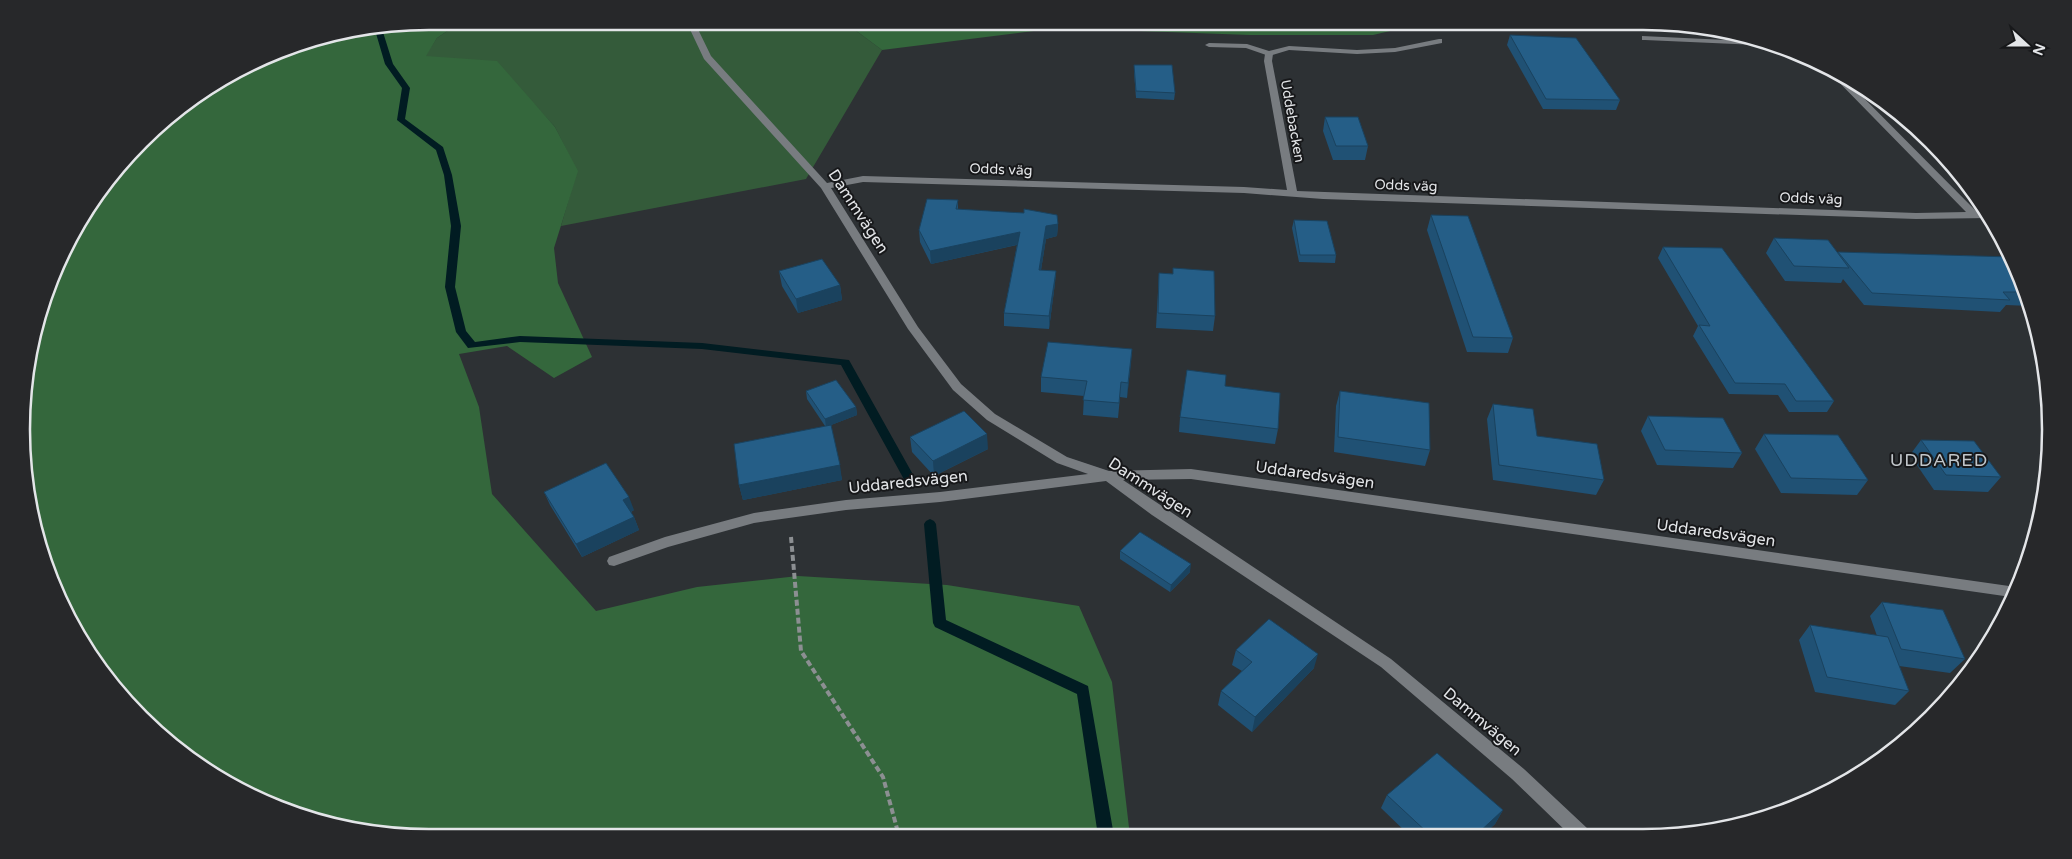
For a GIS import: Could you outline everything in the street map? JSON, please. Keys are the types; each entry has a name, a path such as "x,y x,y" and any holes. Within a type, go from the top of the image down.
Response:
{"street":[{"name":"Dammvägen","path":"694,30 707,57 825,186 914,329 957,387 990,416 1062,460 1108,476 1157,511 1386,663 1518,774 1577,829"},
{"path":"1645,38 1742,43"},
{"path":"1210,45 1247,46 1269,54 1289,48 1357,52 1395,50 1439,41"},
{"name":"Uddebacken","path":"1269,54 1268,61 1292,194"},
{"path":"1851,89 1973,214"},
{"name":"Odds väg","path":"825,186 863,179 1244,190 1323,196 1906,215 1979,214"},
{"name":"Uddaredsvägen","path":"614,561 665,542 754,518 846,505 1108,476 1191,474 2008,591"}],"path":[{"path":"790,514 801,651 883,777 897,829"}],"green space":[{"path":"449,30 855,30 882,50 806,179 561,226 577,171 555,127 534,104 425,56 437,38"},
{"path":"449,30 437,38 426,56 497,61 555,127 578,171 554,248 558,283 592,357 554,378 507,346 459,354 479,407 492,494 596,611 697,587 798,576 947,585 1079,606 1112,682 1129,829 430,829 377,826 301,808 253,788 230,775 208,762 166,730 129,693 113,673 97,651 71,606 51,558 44,533 33,482 31,456 30,430 33,377 51,301 71,253 97,208 113,186 129,166 166,129 208,97 253,71 277,60 326,44 377,33"},
{"path":"855,30 1041,30 882,50"},
{"path":"1112,30 1394,30 1373,35 1250,35"}],"building":[{"path":"1510,35 1576,38 1620,100 1546,99"},
{"path":"1134,65 1172,65 1175,93 1136,91"},
{"path":"1325,117 1358,117 1368,146 1336,146"},
{"path":"927,199 958,200 956,209 1024,213 1024,209 1057,215 1058,224 1046,226 1039,270 1056,271 1049,316 1004,313 1020,232 930,251 919,230"},
{"path":"1431,215 1468,216 1513,338 1473,337"},
{"path":"1294,220 1327,221 1336,255 1300,255"},
{"path":"1774,238 1828,240 1849,268 1794,266"},
{"path":"1663,247 1722,248 1834,401 1796,401 1785,384 1735,383 1699,325 1710,326"},
{"path":"1838,252 2003,257 2018,292 2003,292 2010,300 1872,293"},
{"path":"822,259 840,285 796,299 779,271"},
{"path":"1173,268 1214,271 1215,316 1158,313 1159,273 1173,274"},
{"path":"1048,342 1132,349 1128,383 1121,382 1119,403 1083,400 1087,381 1041,377"},
{"path":"1187,370 1226,375 1225,386 1280,393 1278,429 1180,417"},
{"path":"836,380 856,407 825,419 806,391"},
{"path":"1340,391 1429,403 1430,450 1338,437"},
{"path":"1493,404 1533,409 1537,436 1597,444 1604,480 1499,465"},
{"path":"964,411 987,434 933,461 910,437"},
{"path":"1648,416 1723,418 1742,453 1665,450"},
{"path":"831,425 840,465 739,485 734,444"},
{"path":"1764,434 1838,435 1868,480 1791,478"},
{"path":"1921,440 1974,441 2001,477 1946,475"},
{"path":"606,463 629,497 623,500 634,517 576,544 544,492"},
{"path":"1140,532 1191,564 1171,585 1120,551"},
{"path":"1882,602 1943,610 1965,659 1901,649"},
{"path":"1269,619 1318,654 1255,717 1221,691 1252,662 1236,650"},
{"path":"1810,625 1888,637 1909,691 1827,677"},
{"path":"1437,753 1503,810 1482,829 1424,829 1387,795"}],"waterway":[{"path":"380,33 389,64 406,88 401,120 440,149 448,175 456,226 450,287 461,332 472,346 520,339 702,346 845,362 910,480"},
{"path":"930,524 940,623 1083,690 1105,829"}],"district":[{"name":"UDDARED","path":"1939,460"}]}
